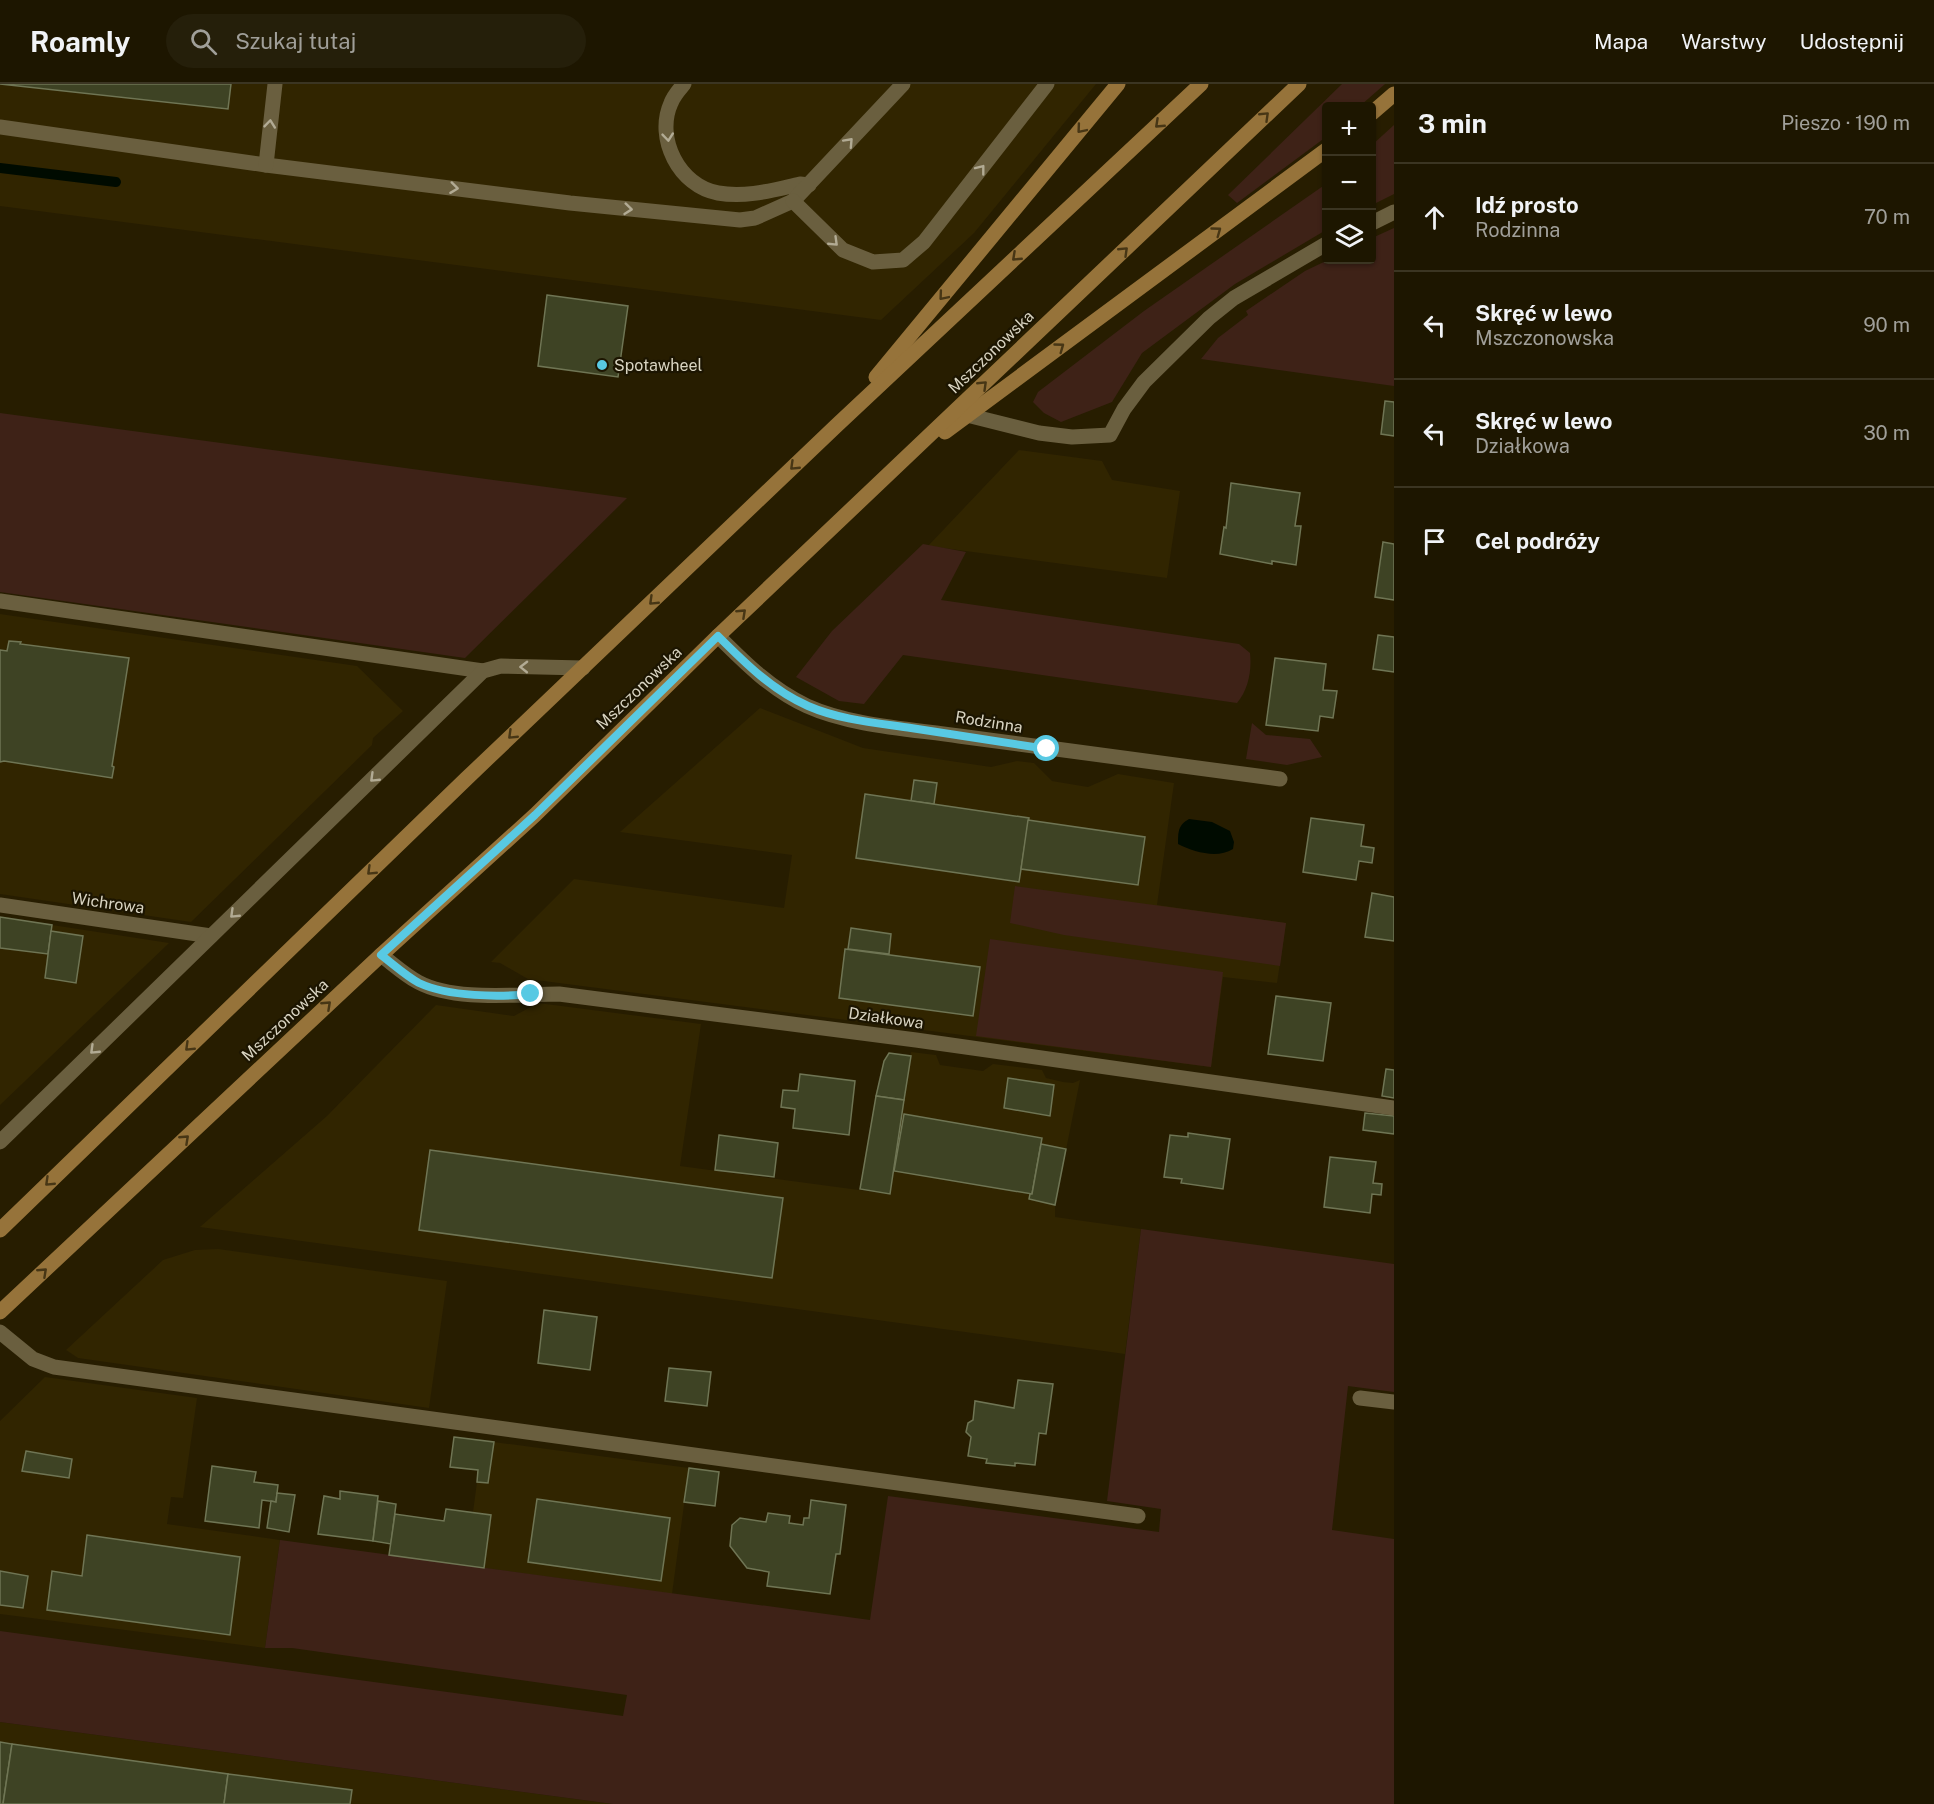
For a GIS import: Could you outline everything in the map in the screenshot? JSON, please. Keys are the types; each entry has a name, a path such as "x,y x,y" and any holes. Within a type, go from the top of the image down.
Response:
{"main road":[{"path":"836,426 1118,84"},
{"path":"0,1230 836,426 1201,84"},
{"name":"Mszczonowska","path":"0,1312 381,955 535,815 718,636 1299,84"},
{"path":"1376,109 1394,94"},
{"path":"895,469 1322,153"}],"street":[{"path":"266,165 275,84"},
{"path":"684,84 670,103 666,130 669,150 677,165 688,178 700,187 715,193 739,196 800,184 809,185"},
{"path":"0,126 266,165 570,203 740,220 754,218 793,201 903,84"},
{"path":"793,201 843,250 873,262 903,260 924,242 1047,84"},
{"path":"1376,221 1394,212"},
{"path":"967,415 1039,433 1072,437 1110,435 1124,409 1144,382 1209,318 1234,298 1322,246"},
{"path":"0,601 483,671 501,666 583,668"},
{"name":"Rodzinna","path":"718,636 754,672 779,690 808,706 830,714 866,722 1047,749 1280,779"},
{"path":"0,1142 483,671"},
{"name":"Wichrowa","path":"0,905 211,936"},
{"name":"Działkowa","path":"381,955 418,982 442,992 570,996 916,1040 1394,1108"},
{"path":"0,1332 33,1359 54,1367 1138,1515"},
{"path":"1360,1398 1394,1402"}],"shaded area":[{"path":"0,84 1096,84 974,233 881,320 0,206"},
{"path":"1342,84 1385,84 1365,102 1324,102"},
{"path":"1322,103 1322,140 1237,203 1228,195"},
{"path":"1394,125 1394,194 1376,203 1376,156 1376,141"},
{"path":"1322,187 1322,232 1235,284 1142,353 1112,402 1061,422 1044,413 1033,402 1038,392 1144,311"},
{"path":"1394,228 1394,386 1201,359 1218,338 1248,315 1246,311 1305,271 1322,263 1376,264 1376,236"},
{"path":"0,413 627,498 465,658 0,592"},
{"path":"1019,450 1102,461 1112,480 1180,491 1167,578 928,546"},
{"path":"923,544 966,552 941,600 1239,644 1250,653 1250,673 1244,692 1237,703 903,655 864,704 839,701 796,677 832,631"},
{"path":"0,614 357,666 403,711 373,738 372,745 191,922 0,894"},
{"path":"760,708 863,748 991,767 1017,761 1034,763 1052,781 1088,787 1118,774 1174,783 1157,905 1286,923 1277,983 1223,977 1211,1067 528,979 500,963 491,962 574,879 784,908 792,855 620,832"},
{"path":"1252,723 1266,735 1310,739 1322,757 1287,765 1246,759"},
{"path":"1189,819 1212,822 1230,831 1234,842 1233,849 1213,854 1191,850 1178,844 1179,829"},
{"path":"1015,886 1286,923 1280,966 1064,935 1010,923"},
{"path":"0,917 169,943 0,1105"},
{"path":"990,939 1223,972 1211,1067 976,1036"},
{"path":"538,1003 701,1024 680,1166 889,1194 911,1052 936,1055 940,1065 983,1071 993,1064 1042,1070 1046,1078 1063,1082 1073,1083 1080,1080 1055,1205 1055,1217 1141,1229 1125,1354 200,1227 327,1116 436,1005 514,1016"},
{"path":"1141,1229 1394,1264 1394,1392 1348,1386 1332,1530 1394,1539 1394,1804 613,1804 0,1722 0,1631 623,1716 627,1695 292,1648 265,1648 280,1540 870,1620 888,1496 1159,1532 1161,1509 1107,1501"},
{"path":"218,1249 447,1281 429,1408 78,1358 66,1350 163,1260 195,1250"},
{"path":"45,1377 197,1398 183,1498 171,1497 167,1524 280,1540 265,1648 0,1614 0,1421"},
{"path":"494,1442 689,1468 672,1594 484,1568 491,1515 473,1512 477,1482 488,1482"},
{"path":"0,1722 613,1804 0,1804"}],"building":[{"path":"0,84 231,84 228,109"},
{"path":"547,295 628,306 618,377 538,366"},
{"path":"1385,401 1394,402 1394,436 1381,434"},
{"path":"1231,483 1300,493 1295,526 1301,526 1296,565 1272,561 1272,564 1220,554 1224,527 1226,528"},
{"path":"1383,542 1394,544 1394,600 1375,597"},
{"path":"1378,635 1394,637 1394,672 1373,669"},
{"path":"9,641 129,658 112,778 0,762 0,650 7,651"},
{"path":"1275,658 1326,664 1323,690 1337,691 1333,718 1320,716 1318,731 1266,725"},
{"path":"914,780 937,783 934,804 911,801"},
{"path":"865,794 1029,818 1019,882 856,858"},
{"path":"1311,818 1364,825 1361,846 1374,848 1372,863 1359,861 1356,880 1303,872"},
{"path":"1028,820 1145,837 1138,885 1021,869"},
{"path":"1372,893 1394,897 1394,941 1365,937"},
{"path":"0,917 52,925 48,954 0,948"},
{"path":"851,928 891,934 889,954 848,949"},
{"path":"51,931 83,936 76,983 45,978"},
{"path":"845,949 980,967 973,1016 839,998"},
{"path":"1276,996 1331,1003 1323,1061 1268,1054"},
{"path":"889,1053 911,1056 904,1100 876,1096 884,1061"},
{"path":"1386,1069 1394,1070 1394,1098 1382,1096"},
{"path":"800,1074 855,1081 849,1135 793,1128 795,1109 781,1107 783,1090 798,1091"},
{"path":"1008,1078 1054,1085 1050,1116 1004,1108"},
{"path":"876,1096 904,1100 890,1194 860,1189"},
{"path":"1365,1113 1394,1116 1394,1134 1363,1130"},
{"path":"904,1114 1042,1138 1032,1194 894,1171"},
{"path":"1188,1133 1230,1139 1223,1189 1181,1183 1182,1179 1164,1177 1170,1135 1188,1137"},
{"path":"719,1135 778,1143 774,1177 715,1170"},
{"path":"1041,1144 1066,1149 1055,1205 1029,1199 1032,1194"},
{"path":"430,1150 783,1198 772,1278 419,1230"},
{"path":"1330,1157 1376,1162 1373,1183 1382,1184 1381,1195 1372,1194 1370,1213 1324,1207"},
{"path":"544,1310 597,1317 590,1370 538,1363"},
{"path":"669,1368 711,1372 707,1406 665,1401"},
{"path":"1018,1380 1053,1384 1046,1434 1039,1433 1035,1465 1015,1463 1015,1466 986,1463 987,1459 968,1456 971,1437 966,1432 968,1423 973,1420 975,1401 1014,1408"},
{"path":"454,1437 494,1442 488,1483 477,1482 478,1470 450,1467"},
{"path":"26,1451 72,1459 69,1478 22,1471"},
{"path":"212,1466 256,1472 254,1482 278,1485 276,1502 262,1500 259,1528 205,1521"},
{"path":"689,1468 719,1472 715,1506 684,1502"},
{"path":"340,1491 378,1496 373,1541 318,1534 324,1496 340,1499"},
{"path":"277,1493 295,1495 289,1532 267,1528 271,1501 276,1502"},
{"path":"537,1499 670,1518 661,1581 528,1562"},
{"path":"811,1500 846,1505 840,1554 836,1554 830,1594 767,1586 769,1572 747,1568 730,1546 732,1525 740,1518 766,1522 768,1513 790,1516 789,1523 803,1525 804,1518 809,1518"},
{"path":"378,1501 396,1504 391,1544 373,1541"},
{"path":"446,1509 491,1515 484,1568 389,1555 395,1514 444,1521"},
{"path":"87,1535 240,1557 230,1635 47,1610 52,1571 82,1576"},
{"path":"0,1571 28,1576 23,1608 0,1605"},
{"path":"0,1742 12,1744 3,1804 0,1804"},
{"path":"12,1744 228,1774 224,1804 3,1804"},
{"path":"228,1774 352,1790 350,1804 224,1804"}],"waterway":[{"path":"0,168 116,182"}],"place":[{"name":"Spotawheel","path":"602,365"}],"route":[{"path":"531,994 513,996 442,992 418,982 381,955 535,815 718,636 754,672 779,690 808,706 830,714 866,722 1047,749"}]}
